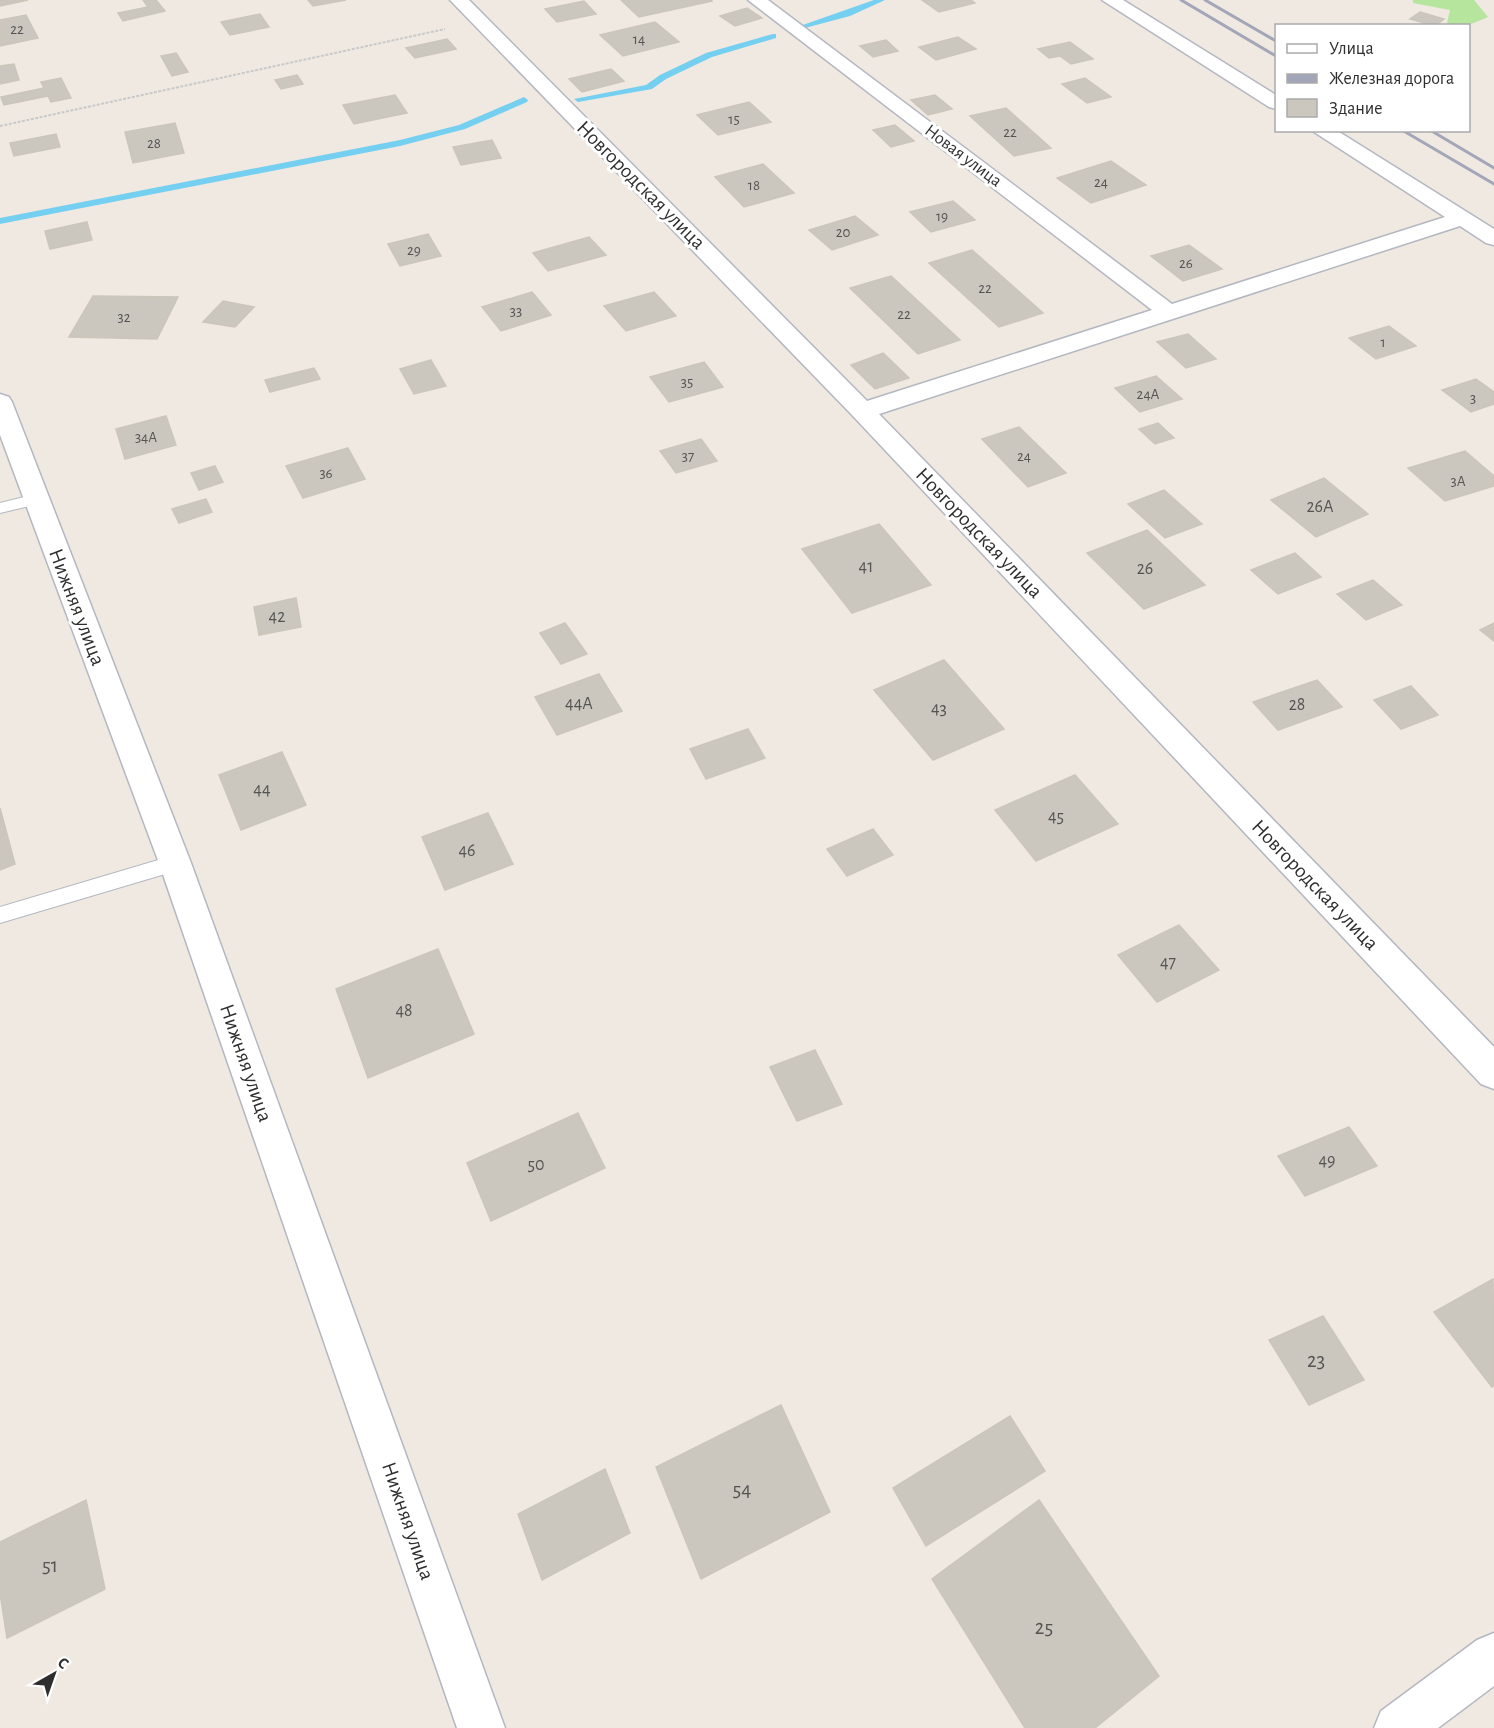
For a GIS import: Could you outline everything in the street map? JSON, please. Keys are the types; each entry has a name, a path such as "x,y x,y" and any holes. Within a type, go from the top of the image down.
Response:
{"street":[{"name":"Новгородская улица","path":"459,0 862,411 1494,1072"},
{"name":"Новая улица","path":"757,0 1170,313"},
{"path":"1111,0 1275,102"},
{"path":"1324,132 1494,238"},
{"path":"862,411 1462,218"},
{"name":"Нижняя улица","path":"0,402 175,863 481,1728"},
{"path":"1398,1728 1494,1657"}],"lane":[{"path":"0,508 36,499"},
{"path":"0,915 175,863"}],"path":[{"path":"0,126 480,22"}],"green space":[{"path":"1413,0 1474,0 1488,17 1470,24 1450,24 1447,23 1450,10 1413,3"}],"building":[{"path":"0,0 28,0 0,6"},
{"path":"143,0 156,0 165,11 123,21 118,13 148,7"},
{"path":"308,0 346,0 313,6"},
{"path":"621,0 711,0 712,1 639,17"},
{"path":"922,0 971,0 975,3 939,12"},
{"path":"584,1 596,14 557,22 545,9"},
{"path":"747,8 762,18 735,26 720,16"},
{"path":"1420,12 1444,19 1438,24 1428,24 1410,19"},
{"path":"260,14 269,27 230,35 221,22"},
{"path":"26,15 38,38 0,46 0,20"},
{"path":"655,22 679,42 623,56 600,35"},
{"path":"958,37 976,49 936,60 919,47"},
{"path":"447,39 456,49 415,58 406,48"},
{"path":"886,40 898,51 873,57 860,46"},
{"path":"1070,42 1093,59 1071,64 1060,56 1049,58 1038,49"},
{"path":"176,53 188,72 172,76 161,56"},
{"path":"14,64 19,80 0,84 0,66"},
{"path":"611,69 624,81 582,92 569,79"},
{"path":"297,75 303,84 281,89 275,80"},
{"path":"61,78 71,98 51,102 48,96 4,105 1,97 44,88 41,82"},
{"path":"1085,78 1111,97 1087,103 1062,84"},
{"path":"395,95 407,113 354,124 343,105"},
{"path":"935,95 952,109 928,115 911,100"},
{"path":"749,102 771,122 718,135 697,115"},
{"path":"1006,108 1051,148 1014,156 970,116"},
{"path":"175,123 184,153 133,163 125,132"},
{"path":"895,125 914,141 891,147 873,130"},
{"path":"56,134 60,147 14,156 10,143"},
{"path":"492,140 501,158 461,165 453,147"},
{"path":"1111,161 1146,185 1091,203 1057,178"},
{"path":"763,164 794,193 744,207 715,177"},
{"path":"953,201 975,220 931,232 910,212"},
{"path":"855,216 878,235 832,250 809,230"},
{"path":"87,222 92,240 50,249 45,231"},
{"path":"428,234 441,256 400,266 388,244"},
{"path":"589,237 606,255 548,271 533,253"},
{"path":"1189,245 1222,269 1183,281 1151,256"},
{"path":"972,250 1043,313 999,327 929,263"},
{"path":"891,276 960,340 918,354 850,288"},
{"path":"532,292 551,315 501,331 482,307"},
{"path":"654,292 676,316 626,331 604,306"},
{"path":"93,296 178,297 157,339 69,337"},
{"path":"223,301 254,307 235,327 203,322"},
{"path":"1389,326 1416,346 1376,359 1349,338"},
{"path":"1188,334 1216,359 1186,368 1157,342"},
{"path":"883,353 909,378 875,389 851,365"},
{"path":"431,360 446,386 414,394 400,369"},
{"path":"704,362 723,387 669,402 650,377"},
{"path":"314,368 320,379 270,392 265,380"},
{"path":"1156,376 1182,399 1140,412 1115,388"},
{"path":"1476,379 1494,392 1494,404 1471,412 1442,390"},
{"path":"166,416 176,445 125,459 116,429"},
{"path":"1158,423 1174,438 1155,444 1139,429"},
{"path":"1019,427 1066,473 1028,487 982,439"},
{"path":"701,439 717,461 676,473 660,451"},
{"path":"348,448 365,479 303,498 286,466"},
{"path":"1465,451 1494,476 1494,486 1445,501 1408,468"},
{"path":"215,466 223,482 199,490 191,473"},
{"path":"1324,478 1368,514 1316,537 1271,500"},
{"path":"1164,490 1202,524 1165,538 1128,504"},
{"path":"206,499 212,512 179,523 172,509"},
{"path":"879,524 931,585 852,613 802,549"},
{"path":"1147,530 1205,585 1144,609 1087,553"},
{"path":"1295,553 1321,577 1278,594 1251,570"},
{"path":"1373,580 1402,605 1366,620 1337,594"},
{"path":"296,598 301,627 259,635 254,607"},
{"path":"565,623 587,654 561,664 540,633"},
{"path":"1494,623 1494,641 1480,630"},
{"path":"944,660 1004,729 933,760 874,690"},
{"path":"599,674 622,711 557,735 535,697"},
{"path":"1317,680 1342,707 1278,730 1253,702"},
{"path":"1411,686 1438,715 1401,729 1374,700"},
{"path":"748,729 765,758 706,779 690,749"},
{"path":"282,752 306,805 241,830 219,775"},
{"path":"1075,775 1118,824 1036,861 995,810"},
{"path":"0,808 15,864 0,870"},
{"path":"488,813 513,864 445,890 422,837"},
{"path":"873,829 893,855 847,876 827,849"},
{"path":"1179,925 1219,970 1157,1002 1118,955"},
{"path":"438,949 474,1034 368,1078 336,989"},
{"path":"815,1050 842,1104 797,1121 770,1067"},
{"path":"578,1113 605,1168 491,1221 467,1163"},
{"path":"1349,1127 1377,1166 1305,1196 1278,1156"},
{"path":"1493,1279 1494,1386 1492,1387 1434,1312"},
{"path":"1323,1316 1364,1380 1309,1405 1269,1340"},
{"path":"781,1405 830,1512 701,1579 656,1467"},
{"path":"1010,1416 1045,1471 926,1546 893,1488"},
{"path":"605,1469 630,1533 542,1580 518,1514"},
{"path":"86,1500 105,1589 7,1638 0,1593 0,1542"},
{"path":"1039,1500 1159,1676 1095,1728 1025,1728 932,1579"}],"waterway":[{"path":"801,27 847,14 881,0"},
{"path":"578,99 649,87 663,77 709,55 773,36"},
{"path":"0,221 400,143 462,127 524,100"}],"railway":[{"path":"1181,0 1275,55"},
{"path":"1205,0 1275,40"},
{"path":"1405,132 1494,184"},
{"path":"1433,132 1494,168"}]}
